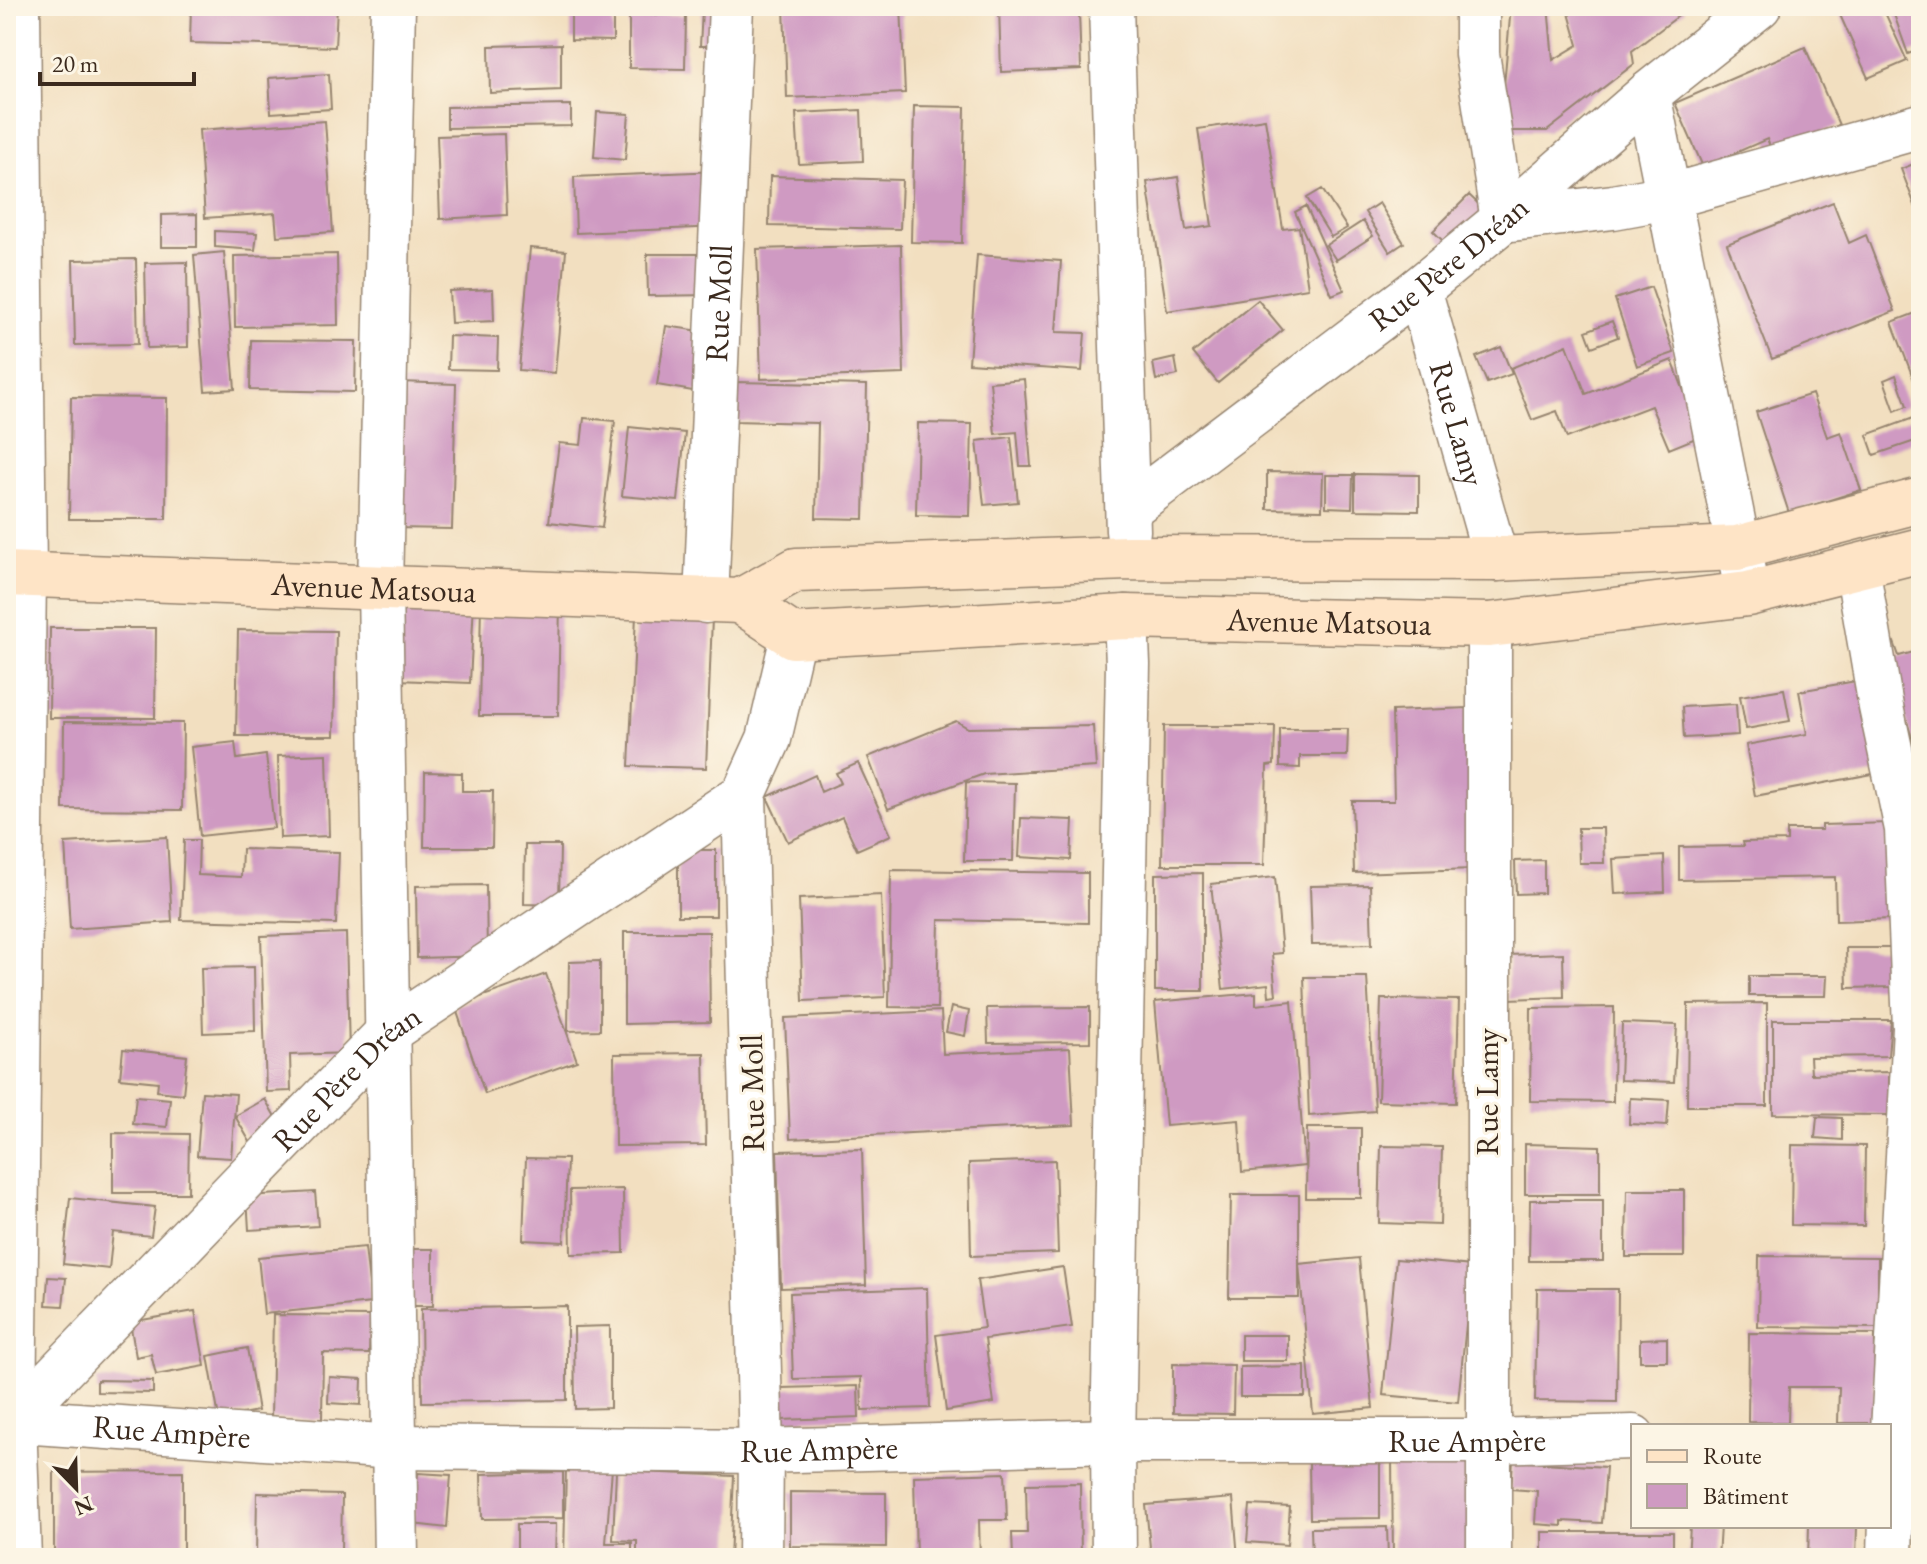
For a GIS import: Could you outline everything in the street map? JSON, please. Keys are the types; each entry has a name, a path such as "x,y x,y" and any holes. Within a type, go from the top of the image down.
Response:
{"street":[{"path":"18,6 9,1422 19,1558"},
{"path":"393,6 380,587 396,1558"},
{"name":"Rue Moll","path":"723,601 731,6"},
{"path":"1111,6 1128,558"},
{"path":"1477,6 1477,54 1503,220 1668,197 1921,126"},
{"name":"Rue Père Dréan","path":"1128,509 1419,289 1648,94 1759,6"},
{"path":"1648,94 1748,594"},
{"name":"Rue Lamy","path":"1419,289 1496,559"},
{"name":"Avenue Matsoua","path":"15,574 723,601 796,570 1128,558 1496,559 1737,548 1921,500"},
{"name":"Avenue Matsoua","path":"793,636 1126,617 1489,625 1748,594 1921,550"},
{"path":"1857,567 1881,707 1907,829 1915,1028 1901,1430 1890,1558"},
{"path":"723,601 793,636"},
{"path":"1114,1558 1113,1441 1128,679 1126,617"},
{"name":"Rue Lamy","path":"1489,625 1489,1558"},
{"name":"Rue Moll","path":"760,1558 761,1451 744,794 769,739 793,636"},
{"name":"Rue Père Dréan","path":"9,1422 389,1031 744,794"},
{"name":"Rue Ampère","path":"9,1422 395,1447 761,1451 1113,1441 1488,1441 1631,1437"}],"building":[{"path":"191,6 337,6 335,47 190,43"},
{"path":"571,6 613,6 613,41 571,40"},
{"path":"784,6 901,6 905,93 787,98"},
{"path":"999,6 1060,6 1060,12 1079,12 1081,69 1001,72"},
{"path":"1511,6 1548,6 1553,60 1578,45 1567,6 1683,6 1685,11 1632,51 1634,64 1547,131 1500,131"},
{"path":"1836,6 1882,6 1907,61 1868,78"},
{"path":"1891,6 1921,6 1921,49 1908,54"},
{"path":"702,11 723,11 722,46 700,46"},
{"path":"629,14 686,15 685,69 629,68"},
{"path":"561,44 561,90 490,93 489,46"},
{"path":"1805,47 1839,125 1773,154 1767,139 1703,167 1675,103"},
{"path":"329,74 331,109 271,113 269,78"},
{"path":"571,105 571,126 447,128 447,107"},
{"path":"914,106 965,107 962,243 911,242"},
{"path":"861,110 863,161 799,164 796,113"},
{"path":"597,112 629,114 625,160 594,157"},
{"path":"1265,119 1283,229 1299,227 1308,288 1167,311 1147,182 1178,177 1186,230 1212,226 1198,129"},
{"path":"325,121 333,232 277,236 275,213 205,218 199,130"},
{"path":"504,134 507,215 440,219 437,136"},
{"path":"1921,161 1921,221 1901,169"},
{"path":"718,171 720,227 576,233 574,177"},
{"path":"770,176 902,180 900,229 769,226"},
{"path":"1322,189 1347,228 1331,237 1307,198"},
{"path":"1469,195 1489,214 1452,250 1433,231"},
{"path":"1833,202 1849,243 1866,235 1895,311 1772,359 1727,244"},
{"path":"1379,203 1404,243 1390,252 1365,212"},
{"path":"1306,206 1344,290 1332,295 1295,212"},
{"path":"197,214 197,247 161,247 161,215"},
{"path":"1363,221 1373,236 1336,260 1326,245"},
{"path":"215,231 257,233 255,250 215,247"},
{"path":"901,245 904,374 761,379 757,249"},
{"path":"530,248 566,251 555,373 519,370"},
{"path":"224,252 235,389 205,391 194,255"},
{"path":"337,254 338,325 235,327 234,256"},
{"path":"647,254 710,254 710,295 648,296"},
{"path":"977,255 1061,261 1056,332 1085,333 1082,371 969,363"},
{"path":"136,259 138,344 75,345 73,260"},
{"path":"187,262 188,347 147,348 145,263"},
{"path":"1651,287 1674,353 1637,366 1615,299"},
{"path":"493,289 494,321 451,323 449,291"},
{"path":"1258,300 1283,330 1218,383 1193,353"},
{"path":"1921,311 1921,399 1892,322"},
{"path":"1612,321 1618,337 1592,347 1586,331"},
{"path":"666,326 714,333 705,393 657,385"},
{"path":"449,336 498,338 497,370 448,369"},
{"path":"251,340 356,341 355,392 250,390"},
{"path":"1567,345 1586,394 1672,360 1701,436 1669,449 1651,406 1567,438 1557,411 1532,420 1511,368"},
{"path":"1501,347 1512,374 1487,383 1476,357"},
{"path":"1175,358 1178,375 1156,380 1153,363"},
{"path":"1896,375 1907,406 1895,411 1884,380"},
{"path":"1024,379 1031,466 1020,466 1017,432 995,434 990,382"},
{"path":"400,382 456,384 452,529 396,528"},
{"path":"735,382 867,385 864,519 816,518 818,423 734,421"},
{"path":"1812,394 1827,437 1841,432 1861,490 1789,513 1756,412"},
{"path":"71,397 167,398 166,519 69,519"},
{"path":"1916,417 1921,439 1874,455 1867,435"},
{"path":"584,418 615,421 602,528 549,522 559,443 581,445"},
{"path":"918,423 972,424 970,516 916,515"},
{"path":"629,427 685,433 678,501 622,496"},
{"path":"1011,437 1018,502 984,505 977,441"},
{"path":"1267,472 1323,473 1322,510 1267,509"},
{"path":"1355,474 1419,475 1419,511 1355,510"},
{"path":"1326,475 1353,475 1352,508 1326,507"},
{"path":"402,598 474,601 470,683 398,680"},
{"path":"481,600 560,601 558,716 479,716"},
{"path":"636,615 712,618 706,768 629,766"},
{"path":"50,628 156,628 155,718 49,718"},
{"path":"238,630 336,631 334,736 236,736"},
{"path":"1894,642 1899,656 1921,650 1921,765 1882,645"},
{"path":"1862,680 1878,773 1755,796 1746,745 1807,734 1799,691"},
{"path":"1784,689 1790,721 1746,729 1740,696"},
{"path":"1736,704 1738,735 1684,738 1682,707"},
{"path":"1469,708 1474,869 1354,873 1352,801 1394,801 1392,711"},
{"path":"956,721 968,728 1093,726 1096,767 984,774 888,809 868,757"},
{"path":"64,722 183,723 182,810 63,809"},
{"path":"1164,726 1275,726 1274,765 1267,766 1264,865 1162,865"},
{"path":"1280,729 1348,729 1347,756 1300,756 1300,768 1280,767"},
{"path":"235,742 237,759 266,755 274,828 200,836 191,747"},
{"path":"327,754 329,836 280,838 278,756"},
{"path":"858,763 891,835 857,850 842,817 788,842 767,797 815,775 821,792 841,783 836,773"},
{"path":"425,772 462,773 462,791 493,791 492,847 424,847"},
{"path":"966,782 1015,783 1013,861 964,861"},
{"path":"1021,818 1073,820 1071,860 1019,857"},
{"path":"1889,823 1891,919 1836,921 1835,877 1679,880 1679,847 1744,846 1743,842 1787,841 1787,830 1822,830 1822,825"},
{"path":"1578,828 1603,828 1604,863 1579,863"},
{"path":"167,837 172,922 70,929 65,843"},
{"path":"184,840 199,840 198,875 241,877 242,849 339,852 336,924 181,920"},
{"path":"525,845 560,845 559,905 524,904"},
{"path":"678,850 716,850 716,916 678,916"},
{"path":"1664,856 1665,892 1615,894 1613,859"},
{"path":"1544,860 1544,893 1516,894 1515,861"},
{"path":"891,870 1088,873 1088,923 939,920 937,1008 889,1007"},
{"path":"1203,873 1203,991 1155,991 1155,874"},
{"path":"1275,877 1282,953 1272,954 1276,995 1269,996 1268,984 1223,989 1211,884"},
{"path":"486,885 487,956 417,958 416,886"},
{"path":"1370,885 1372,944 1312,945 1310,886"},
{"path":"881,895 885,997 803,1001 799,899"},
{"path":"624,932 709,932 710,1022 624,1024"},
{"path":"346,933 349,1053 290,1055 291,1091 266,1092 261,936"},
{"path":"1846,948 1891,948 1891,987 1847,988"},
{"path":"1563,953 1564,997 1509,999 1508,955"},
{"path":"600,961 600,1030 568,1031 569,962"},
{"path":"254,967 255,1031 203,1033 201,968"},
{"path":"546,974 577,1061 485,1094 455,1006"},
{"path":"1749,976 1827,976 1826,996 1749,996"},
{"path":"1304,977 1367,977 1375,1111 1309,1116"},
{"path":"1256,993 1256,1005 1292,1001 1305,1166 1242,1172 1239,1120 1166,1126 1155,1002"},
{"path":"1381,999 1459,1000 1456,1103 1378,1101"},
{"path":"1767,1003 1767,1106 1687,1106 1688,1004"},
{"path":"951,1007 969,1011 965,1036 946,1032"},
{"path":"1090,1007 1090,1042 988,1043 987,1008"},
{"path":"1614,1007 1613,1102 1530,1101 1531,1008"},
{"path":"941,1011 943,1054 1070,1048 1074,1125 790,1139 785,1018"},
{"path":"1773,1020 1891,1020 1888,1056 1810,1057 1811,1074 1889,1072 1889,1115 1773,1114"},
{"path":"1622,1023 1677,1025 1674,1082 1620,1080"},
{"path":"123,1049 187,1056 183,1094 157,1091 158,1082 120,1078"},
{"path":"704,1053 706,1145 615,1146 614,1054"},
{"path":"202,1092 236,1094 231,1158 197,1156"},
{"path":"136,1096 170,1099 167,1127 133,1124"},
{"path":"1630,1098 1669,1100 1667,1126 1629,1124"},
{"path":"265,1099 282,1129 253,1147 235,1116"},
{"path":"1817,1117 1842,1118 1842,1140 1815,1138"},
{"path":"1307,1128 1361,1128 1361,1198 1306,1198"},
{"path":"113,1133 189,1134 188,1193 113,1193"},
{"path":"1525,1144 1600,1146 1600,1194 1525,1194"},
{"path":"1792,1145 1865,1146 1864,1226 1791,1225"},
{"path":"1381,1146 1442,1147 1440,1225 1379,1223"},
{"path":"862,1149 866,1285 781,1288 777,1151"},
{"path":"526,1158 567,1159 564,1242 523,1240"},
{"path":"1055,1160 1058,1253 971,1256 969,1163"},
{"path":"623,1189 624,1253 571,1254 570,1190"},
{"path":"1627,1190 1684,1190 1684,1257 1626,1257"},
{"path":"315,1192 318,1226 249,1230 247,1196"},
{"path":"1231,1195 1299,1195 1299,1298 1229,1298"},
{"path":"70,1198 155,1207 151,1236 113,1232 109,1269 63,1264"},
{"path":"1530,1200 1603,1200 1603,1261 1529,1261"},
{"path":"365,1247 371,1303 264,1314 258,1257"},
{"path":"402,1249 433,1249 433,1306 403,1306"},
{"path":"1759,1256 1878,1257 1878,1328 1758,1327"},
{"path":"1359,1258 1373,1408 1313,1414 1299,1264"},
{"path":"1396,1259 1472,1266 1458,1402 1383,1395"},
{"path":"1063,1267 1072,1327 985,1339 994,1403 946,1411 936,1335 984,1328 977,1280"},
{"path":"48,1277 66,1278 63,1306 46,1305"},
{"path":"927,1288 930,1408 862,1410 861,1377 793,1379 790,1293"},
{"path":"1537,1289 1618,1289 1617,1402 1535,1401"},
{"path":"567,1306 567,1400 422,1402 421,1309"},
{"path":"195,1311 205,1366 156,1375 151,1354 136,1357 130,1322"},
{"path":"273,1315 370,1316 369,1354 323,1353 322,1419 271,1419"},
{"path":"610,1326 610,1408 575,1409 574,1327"},
{"path":"1749,1333 1875,1334 1874,1423 1838,1423 1839,1387 1789,1387 1788,1423 1748,1422"},
{"path":"1241,1335 1288,1335 1288,1361 1241,1361"},
{"path":"1667,1338 1667,1361 1640,1361 1640,1339"},
{"path":"247,1348 258,1411 219,1418 208,1356"},
{"path":"1173,1364 1234,1365 1233,1414 1173,1413"},
{"path":"1305,1366 1305,1397 1240,1397 1240,1367"},
{"path":"329,1377 362,1379 361,1405 328,1403"},
{"path":"97,1380 153,1381 153,1393 97,1392"},
{"path":"858,1386 859,1417 781,1420 781,1388"},
{"path":"1471,1458 1473,1558 1393,1558 1392,1460"},
{"path":"1380,1461 1380,1518 1310,1519 1309,1462"},
{"path":"1513,1461 1606,1467 1602,1523 1562,1521 1562,1526 1535,1524 1537,1491 1511,1489"},
{"path":"566,1466 612,1469 606,1543 632,1543 632,1558 564,1558"},
{"path":"183,1471 183,1558 54,1558 54,1472"},
{"path":"616,1471 734,1476 730,1558 637,1558 637,1541 613,1540"},
{"path":"563,1472 563,1518 482,1519 481,1474"},
{"path":"418,1473 451,1475 447,1528 413,1524"},
{"path":"1005,1473 1007,1520 979,1520 980,1558 916,1558 914,1476"},
{"path":"1080,1483 1081,1558 1013,1558 1012,1533 1027,1533 1026,1484"},
{"path":"790,1492 886,1493 886,1547 790,1546"},
{"path":"257,1493 342,1495 341,1552 328,1552 327,1558 256,1558"},
{"path":"1233,1498 1238,1558 1151,1558 1146,1505"},
{"path":"1250,1505 1290,1507 1287,1545 1247,1542"},
{"path":"517,1524 556,1524 555,1558 517,1558"},
{"path":"1387,1527 1388,1558 1312,1558 1311,1528"},
{"path":"1690,1528 1720,1528 1718,1558 1688,1558"},
{"path":"1809,1528 1857,1528 1856,1558 1808,1558"},
{"path":"1542,1532 1673,1532 1673,1558 1542,1558"},
{"path":"907,1552 907,1558 867,1558 866,1555"}]}
